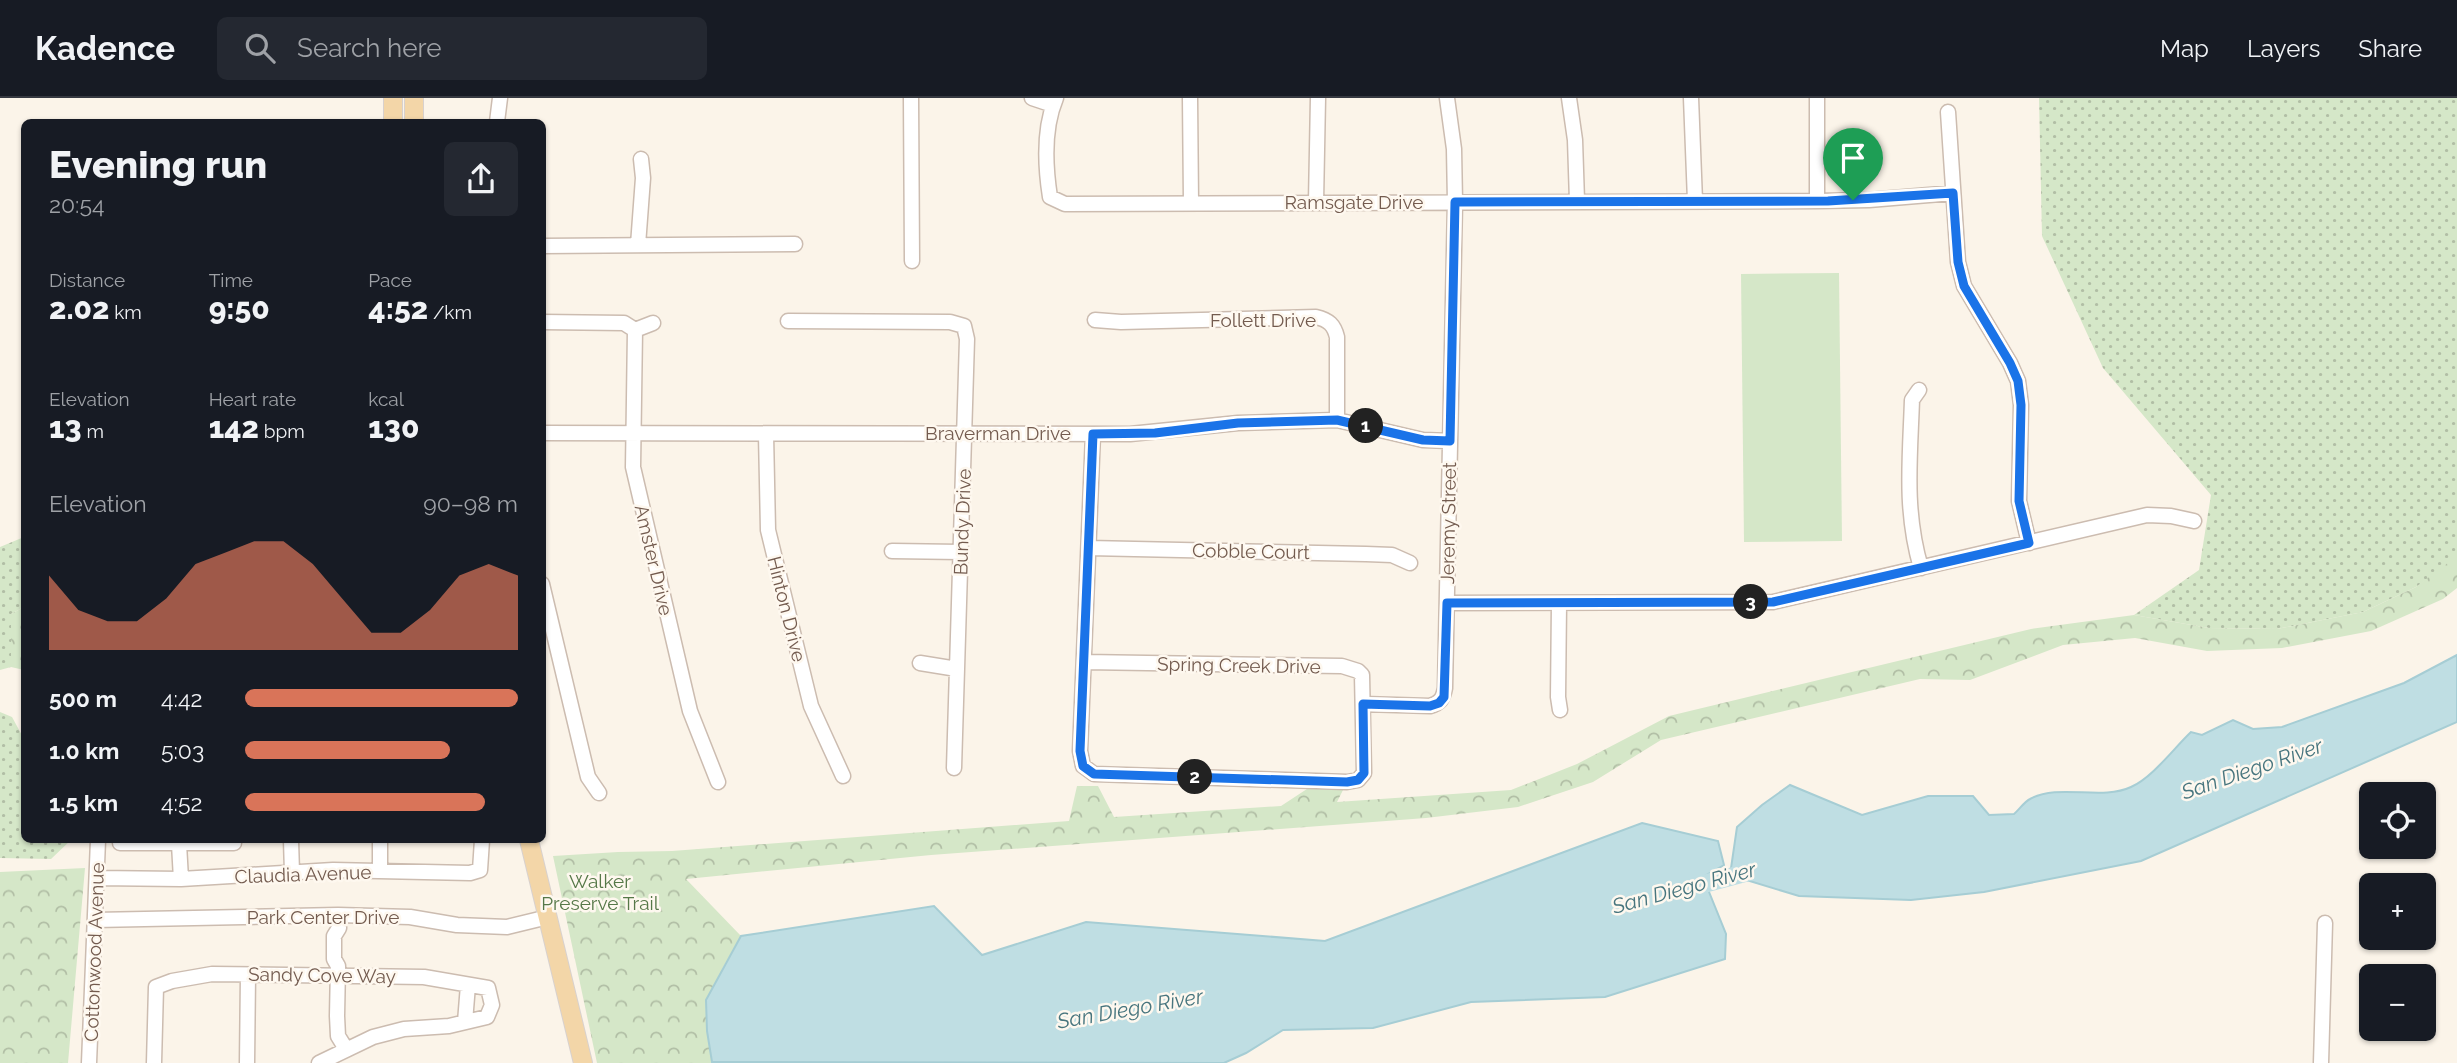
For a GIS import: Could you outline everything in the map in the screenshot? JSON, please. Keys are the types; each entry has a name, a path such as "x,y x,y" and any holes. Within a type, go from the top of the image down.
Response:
{"main road":[{"path":"393,98 393,119"},
{"path":"414,98 414,119"},
{"path":"530,843 581,1057"}],"street":[{"path":"497,119 500,98"},
{"path":"911,98 912,261"},
{"path":"1031,98 1055,102"},
{"path":"1190,98 1191,202"},
{"path":"1316,202 1318,98"},
{"name":"Jeremy Street","path":"1363,704 1430,706 1439,703 1444,697 1455,202 1454,149 1447,98"},
{"path":"1569,98 1575,140 1577,201"},
{"path":"1692,98 1695,201"},
{"path":"1816,98 1817,201"},
{"name":"Ramsgate Drive","path":"1055,102 1045,170 1050,197 1065,204 1817,201 1953,193"},
{"path":"1948,111 1958,262 1964,286 2018,381 2021,405 2019,501 2029,543"},
{"path":"638,245 643,178 641,159"},
{"path":"546,246 795,244"},
{"name":"Follett Drive","path":"1095,320 1121,322 1316,317 1325,319 1334,326 1337,337 1337,420"},
{"name":"Bundy Drive","path":"788,321 950,322 964,326 967,339 965,434 954,768"},
{"path":"546,322 624,323 635,330 653,323"},
{"name":"Amster Drive","path":"635,330 633,467 690,712 718,782"},
{"path":"1919,390 1912,400 1908,502 1912,539 1921,568"},
{"name":"Braverman Drive","path":"546,433 1155,433 1238,423 1337,420 1423,440 1450,441"},
{"name":"Hinton Drive","path":"766,434 768,530 811,706 843,776"},
{"path":"1093,434 1080,751 1083,766 1094,774 1347,782 1358,780 1364,773 1363,704"},
{"path":"1447,603 1773,602 2147,515 2194,521"},
{"name":"Cobble Court","path":"1089,548 1392,555 1410,563"},
{"path":"892,551 961,552"},
{"path":"546,601 588,777 600,793"},
{"path":"1559,604 1560,710"},
{"name":"Spring Creek Drive","path":"1085,662 1342,666 1362,675 1363,704"},
{"path":"919,663 957,669"},
{"name":"Cottonwood Avenue","path":"89,1063 98,843"},
{"path":"120,843 206,843"},
{"path":"291,843 292,873"},
{"path":"380,843 380,871"},
{"name":"Claudia Avenue","path":"97,878 181,879 334,870 470,873 480,870 482,843"},
{"path":"179,844 181,879"},
{"name":"Park Center Drive","path":"95,920 339,922 410,917 484,927 507,927 548,917"},
{"path":"339,922 334,936 334,959 338,971 338,1036 346,1049"},
{"path":"2321,1063 2325,923"},
{"name":"Sandy Cove Way","path":"154,1063 156,987 172,981 212,974 338,971 424,977 488,988 492,1005 487,1017 465,1022"},
{"path":"247,975 247,1063"},
{"path":"319,1063 373,1037 404,1029 449,1026 465,1022 468,985"}],"green space":[{"path":"2039,98 2457,98 2457,560 2416,587 2363,612 2277,629 2209,628 2134,615 2199,570 2211,495 2103,368 2042,236"},
{"path":"1839,273 1842,541 1744,542 1741,274"},
{"path":"21,538 21,609 11,614 11,667 0,670 0,547"},
{"name":"Walker Preserve Trail","path":"2457,556 2457,588 2443,599 2371,631 2282,648 2207,651 2135,638 2063,645 1970,680 1920,679 1661,740 1593,782 1518,807 1426,818 931,855 686,879 741,936 722,969 707,1031 713,1063 597,1063 553,856 672,851 1069,821 1077,786 1098,786 1114,817 1281,806 1310,787 1343,790 1337,802 1511,790 1577,764 1669,716 2031,629 2134,615 2209,628 2277,629 2363,612 2416,587"},
{"path":"21,609 21,669 11,667 11,614"},
{"path":"0,712 12,717 21,734 21,843 68,843 51,859 0,858"},
{"path":"85,868 68,1063 0,1063 0,872"}],"water":[{"path":"2457,655 2457,722 2141,861 1984,892 1911,900 1799,896 1730,875 1737,827 1790,785 1862,815 1928,796 1973,796 1989,815 2014,814 2028,800 2041,794 2107,793 2131,787 2155,769 2191,732 2202,735 2233,720 2253,729 2282,727 2404,683"},
{"path":"1642,823 1718,841 1724,865 1703,877 1726,934 1725,959 1605,997 1471,1002 1373,1028 1283,1030 1224,1063 712,1062 706,1000 741,936 934,906 982,955 1086,922 1325,941"}],"waterway":[{"name":"San Diego River","path":"1685,889 1756,870"}],"route":[{"path":"1953,193 1958,262 1964,286 2018,381 2021,405 2019,501 2029,543 1773,602 1447,603 1444,697 1439,703 1430,706 1363,704 1364,773 1358,780 1347,782 1094,774 1083,766 1080,751 1093,434 1155,433 1238,423 1337,420 1423,440 1450,441 1455,202 1853,200 1953,193"}]}
